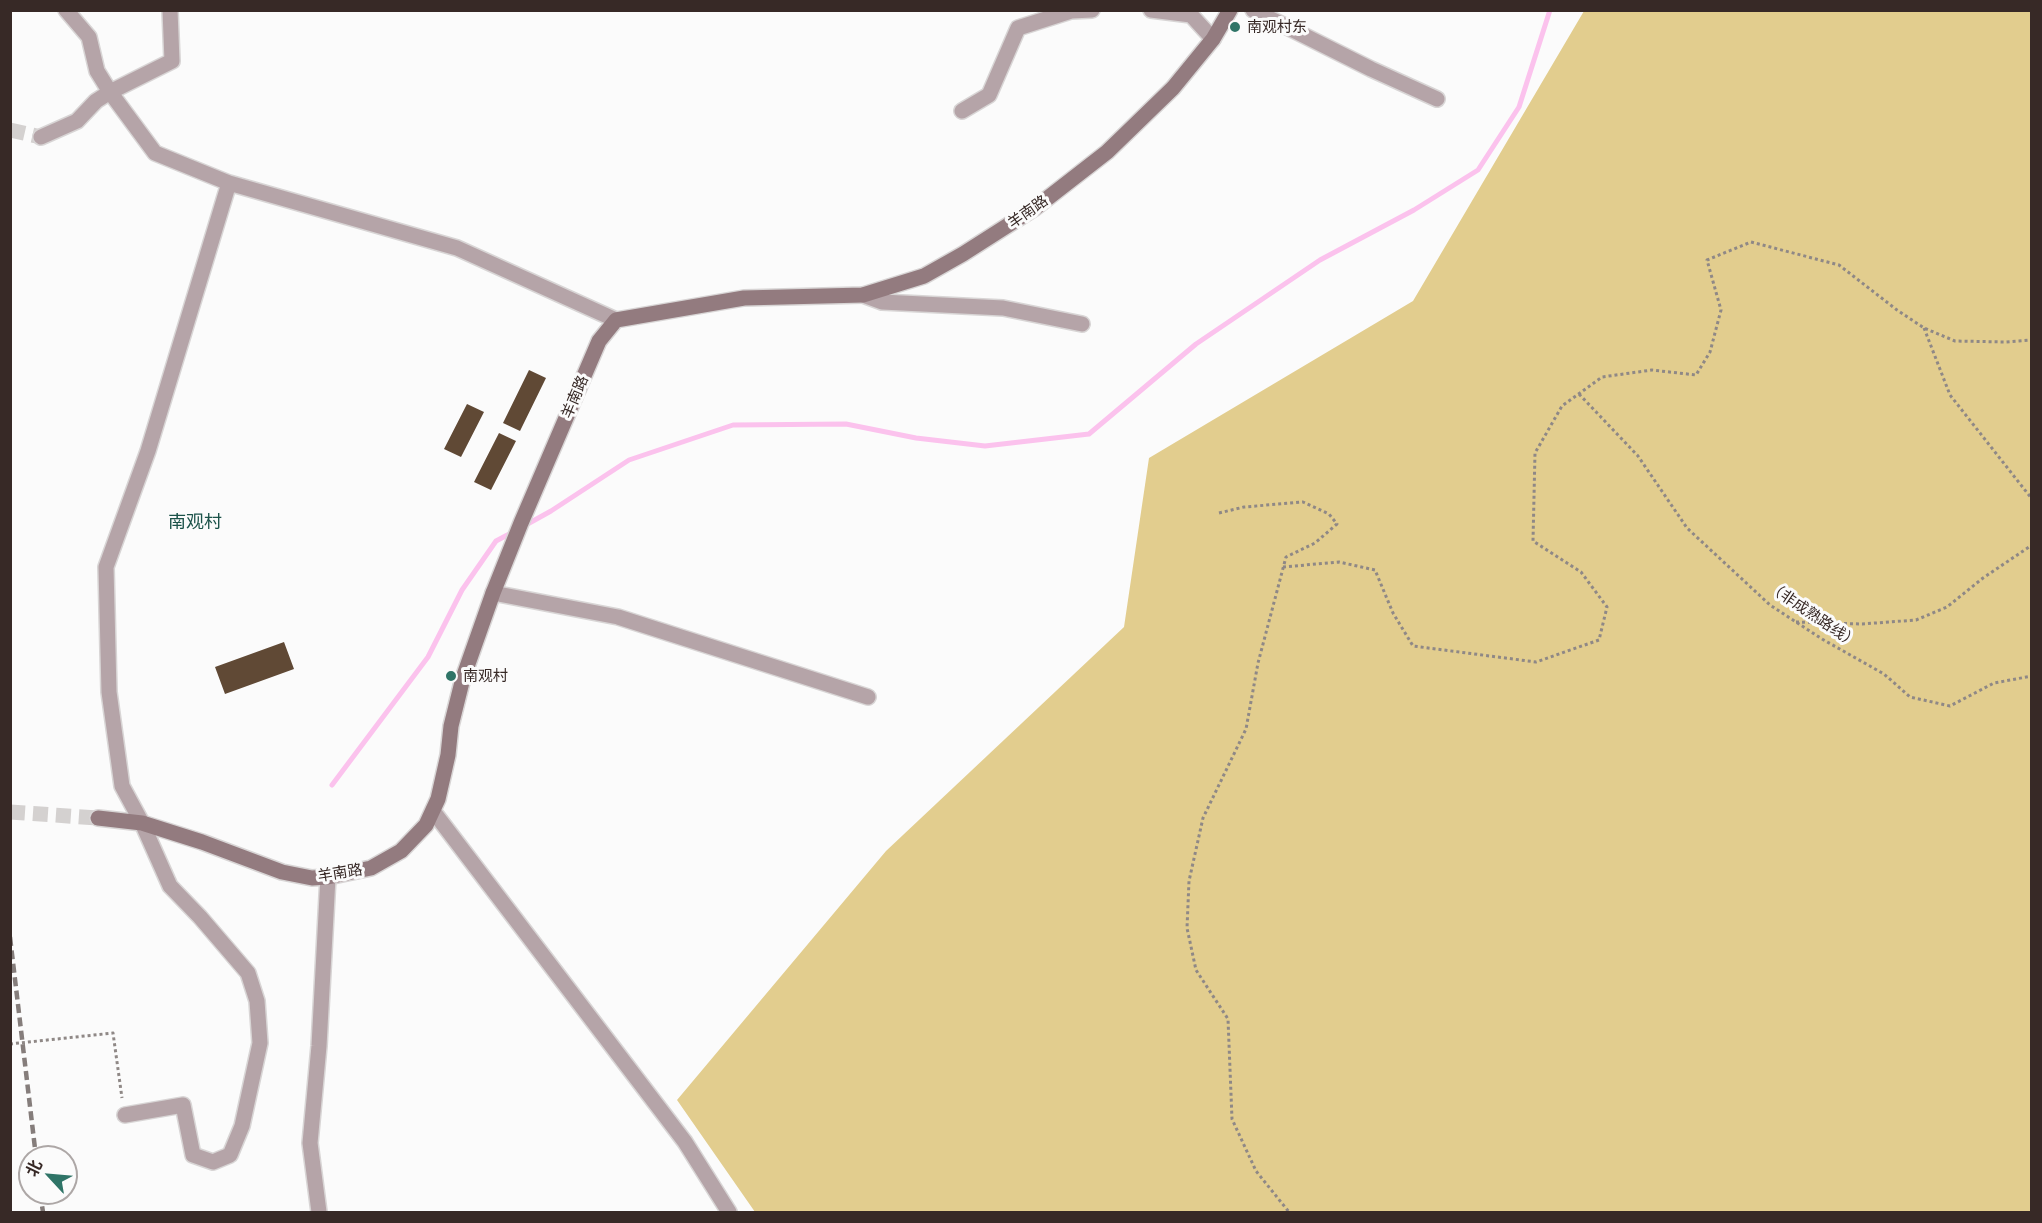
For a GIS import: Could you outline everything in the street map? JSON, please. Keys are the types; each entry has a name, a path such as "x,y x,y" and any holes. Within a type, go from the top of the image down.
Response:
{"street":[{"path":"66,10 89,37 98,70 110,92 155,153 229,183 457,248 616,320"},
{"path":"41,137 77,121 96,101 110,92 172,61 170,10"},
{"path":"962,111 989,96 1018,28 1071,11 1092,10"},
{"path":"1152,10 1191,15 1213,39"},
{"name":"羊南路","path":"98,818 142,823 202,842 282,872 312,878 371,868 401,851 426,825 438,799 448,755 451,726 463,678 493,593 600,341 616,320 744,298 862,295 924,276 1035,208 1107,152 1173,88 1213,39 1230,10"},
{"path":"1253,10 1437,99"},
{"path":"125,1115 183,1105 193,1155 213,1162 230,1155 242,1126 261,1043 257,1001 248,974 200,917 170,886 142,823 122,786 109,692 106,567 148,451 229,183"},
{"path":"862,295 882,302 1003,308 1082,324"},
{"path":"493,593 618,617 868,698"},
{"path":"433,811 685,1142 729,1212"},
{"path":"319,1212 310,1143 319,1046 327,877"}],"path":[{"path":"1283,567 1340,562 1375,570 1392,613 1413,646 1536,663 1599,640 1607,607 1581,572 1533,541 1535,453 1562,406 1602,377 1652,370 1696,375 1710,352 1721,310 1707,260 1751,242 1839,265 1924,328 1955,340 2005,342 2031,340"},
{"path":"1924,328 1950,395 2031,499"},
{"name":"（非成熟路线）","path":"1579,393 1638,456 1687,528 1770,605 1822,639 1884,674 1910,697 1950,706 1994,683 2031,676"},
{"path":"1219,513 1244,507 1303,502 1329,513 1337,524 1315,543 1286,557 1258,663 1246,729 1203,818 1189,881 1187,928 1196,970 1228,1019 1233,1119 1256,1171 1289,1212"},
{"path":"1795,622 1862,624 1916,620 1947,607 1983,578 2031,545"},
{"path":"10,1044 113,1033 125,1115"}],"shaded area":[{"path":"1584,11 2031,11 2031,1212 755,1212 677,1100 886,851 1124,627 1149,458 1413,301"}],"building":[{"path":"529,370 546,378 520,431 503,423"},
{"path":"467,404 484,412 461,457 444,449"},
{"path":"499,433 516,441 491,490 474,482"},
{"path":"284,642 294,669 225,694 215,667"}],"waterway":[{"path":"524,526 629,460 733,425 846,424 916,438 985,446 1089,434 1196,344 1320,260 1414,210 1478,170 1519,107 1550,10"},
{"path":"332,785 428,657 462,590 496,541 513,532"}],"tunnel":[{"path":"10,130 41,137"},
{"path":"10,812 98,818"}],"railway":[{"path":"10,937 35,1145"},
{"path":"42,1205 43,1212"}],"place":[{"name":"南观村东","path":"1235,27"},
{"name":"南观村","path":"451,676"}],"district":[{"name":"南观村","path":"195,522"}]}
